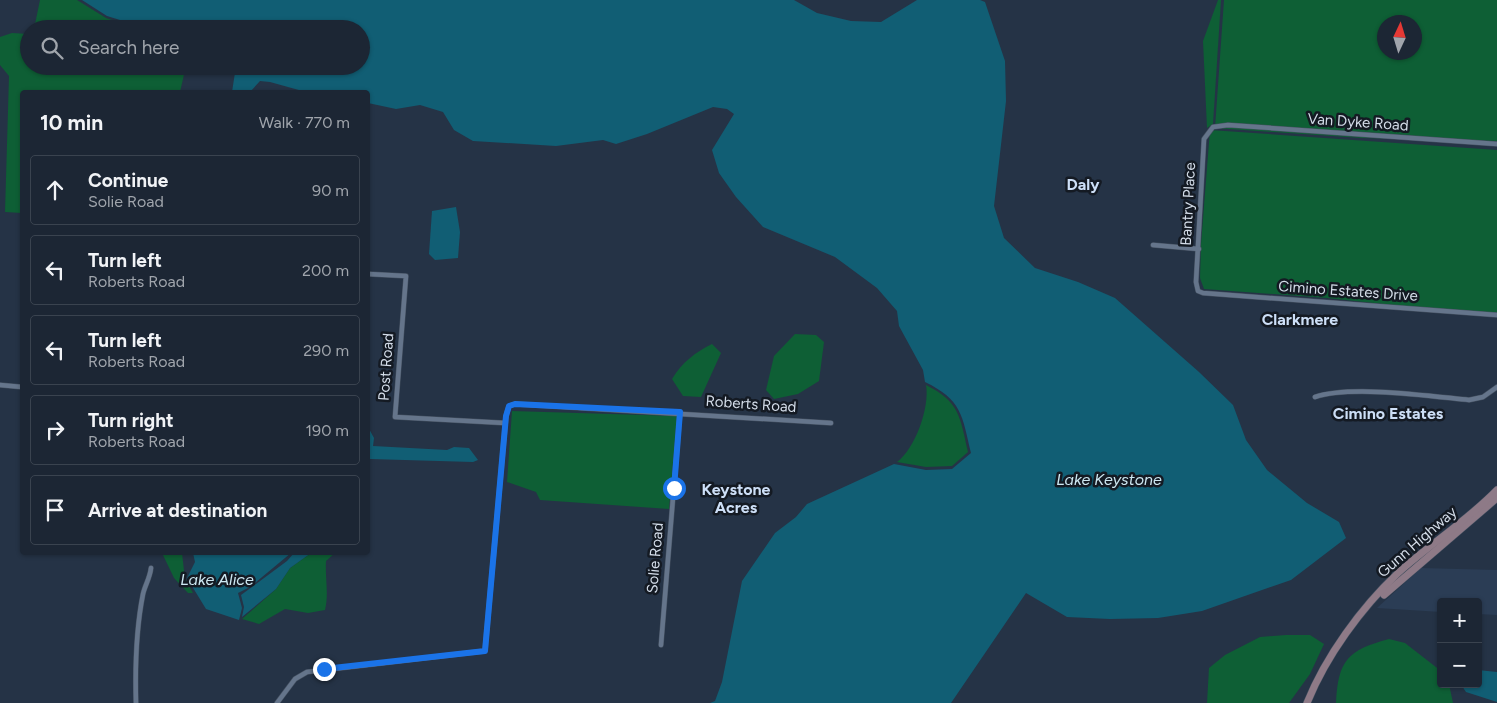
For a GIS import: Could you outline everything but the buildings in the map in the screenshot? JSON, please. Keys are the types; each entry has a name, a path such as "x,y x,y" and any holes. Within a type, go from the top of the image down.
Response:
{"main road":[{"name":"Gunn Highway","path":"1307,703 1324,667 1375,597 1399,573 1497,490"},
{"name":"Gunn Highway","path":"1358,619 1394,585 1497,498"}],"street":[{"name":"Van Dyke Road","path":"1218,125 1497,144"},
{"name":"Bantry Place","path":"1198,291 1196,282 1204,139 1208,132 1218,125"},
{"path":"1153,245 1199,249"},
{"name":"Post Road","path":"370,274 406,276 395,417 505,423"},
{"name":"Cimino Estates Drive","path":"1198,291 1497,315"},
{"path":"0,385 20,387"},
{"path":"1315,397 1326,394 1357,393 1469,400 1483,397 1497,388"},
{"name":"Roberts Road","path":"277,703 295,679 307,672 485,651 506,410 509,406 515,404 680,412 831,423"},
{"name":"Solie Road","path":"661,645 680,412"},
{"path":"136,703 138,623 143,591 149,582 151,568"}],"shaded area":[{"path":"1421,568 1497,570 1497,615 1482,614 1482,598 1437,598 1437,612 1377,608"}],"green space":[{"path":"40,0 77,0 112,20 36,20"},
{"path":"1218,0 1221,0 1213,124 1207,128 1203,41"},
{"path":"1224,0 1497,0 1497,141 1362,138 1215,128"},
{"path":"12,33 20,33 20,75 184,75 180,90 20,90 20,213 5,212 9,76 0,65 0,37"},
{"path":"1210,130 1497,150 1497,314 1467,313 1327,298 1204,289 1200,278 1201,244"},
{"path":"795,334 816,335 824,342 819,381 798,394 774,399 766,390 774,356"},
{"path":"712,344 721,353 701,397 683,396 672,379 680,367 690,358"},
{"path":"926,385 937,391 952,404 963,429 968,452 952,466 926,467 897,462 910,448 920,427 926,404"},
{"path":"512,411 677,416 669,509 540,500 536,492 507,482"},
{"path":"163,555 182,555 185,579 193,593 188,593 174,578"},
{"path":"308,555 333,555 326,561 327,598 325,610 308,613 285,609 259,624 242,619 276,589 290,568"},
{"path":"1310,635 1324,644 1310,674 1289,703 1207,703 1209,668 1225,655 1260,637"},
{"path":"1389,639 1405,643 1437,668 1437,688 1450,688 1453,703 1336,703 1339,676 1348,659 1355,653 1375,643"}],"water":[{"name":"Lake Keystone","path":"82,0 794,0 817,13 851,21 881,22 917,0 980,0 985,2 1005,61 1006,101 994,206 1004,238 1035,268 1078,282 1115,298 1199,372 1233,405 1246,440 1267,470 1307,503 1339,522 1346,538 1291,580 1202,611 1158,618 1110,619 1067,617 1026,593 951,703 710,703 715,701 722,682 742,581 775,533 796,517 807,504 894,464 926,470 952,469 971,453 959,410 947,395 925,382 923,370 899,326 897,311 877,288 835,257 763,227 736,197 719,173 712,150 734,114 727,109 713,107 647,134 616,144 603,140 556,146 473,141 454,130 443,112 420,105 396,109 370,103 370,90 299,90 260,81 252,90 232,90 235,75 370,75 370,20 120,20 107,16"},
{"path":"456,207 460,232 458,258 435,260 429,254 432,211"},
{"path":"370,431 374,438 373,446 447,450 454,447 469,448 478,460 473,462 370,459"},
{"name":"Lake Alice","path":"194,555 289,555 250,587 238,593 242,608 239,620 206,609 187,578 195,562"},
{"path":"292,555 308,555 290,568 276,589 242,617 244,607 241,595"},
{"path":"1482,670 1497,672 1497,702 1466,692 1463,688 1482,688"}],"district":[{"name":"Daly","path":"1083,184"},
{"name":"Clarkmere","path":"1300,319"},
{"name":"Cimino Estates","path":"1388,413"},
{"name":"Keystone Acres","path":"736,498"}],"route":[{"path":"324,669 485,651 506,410 509,406 515,404 680,412 674,488"}]}
